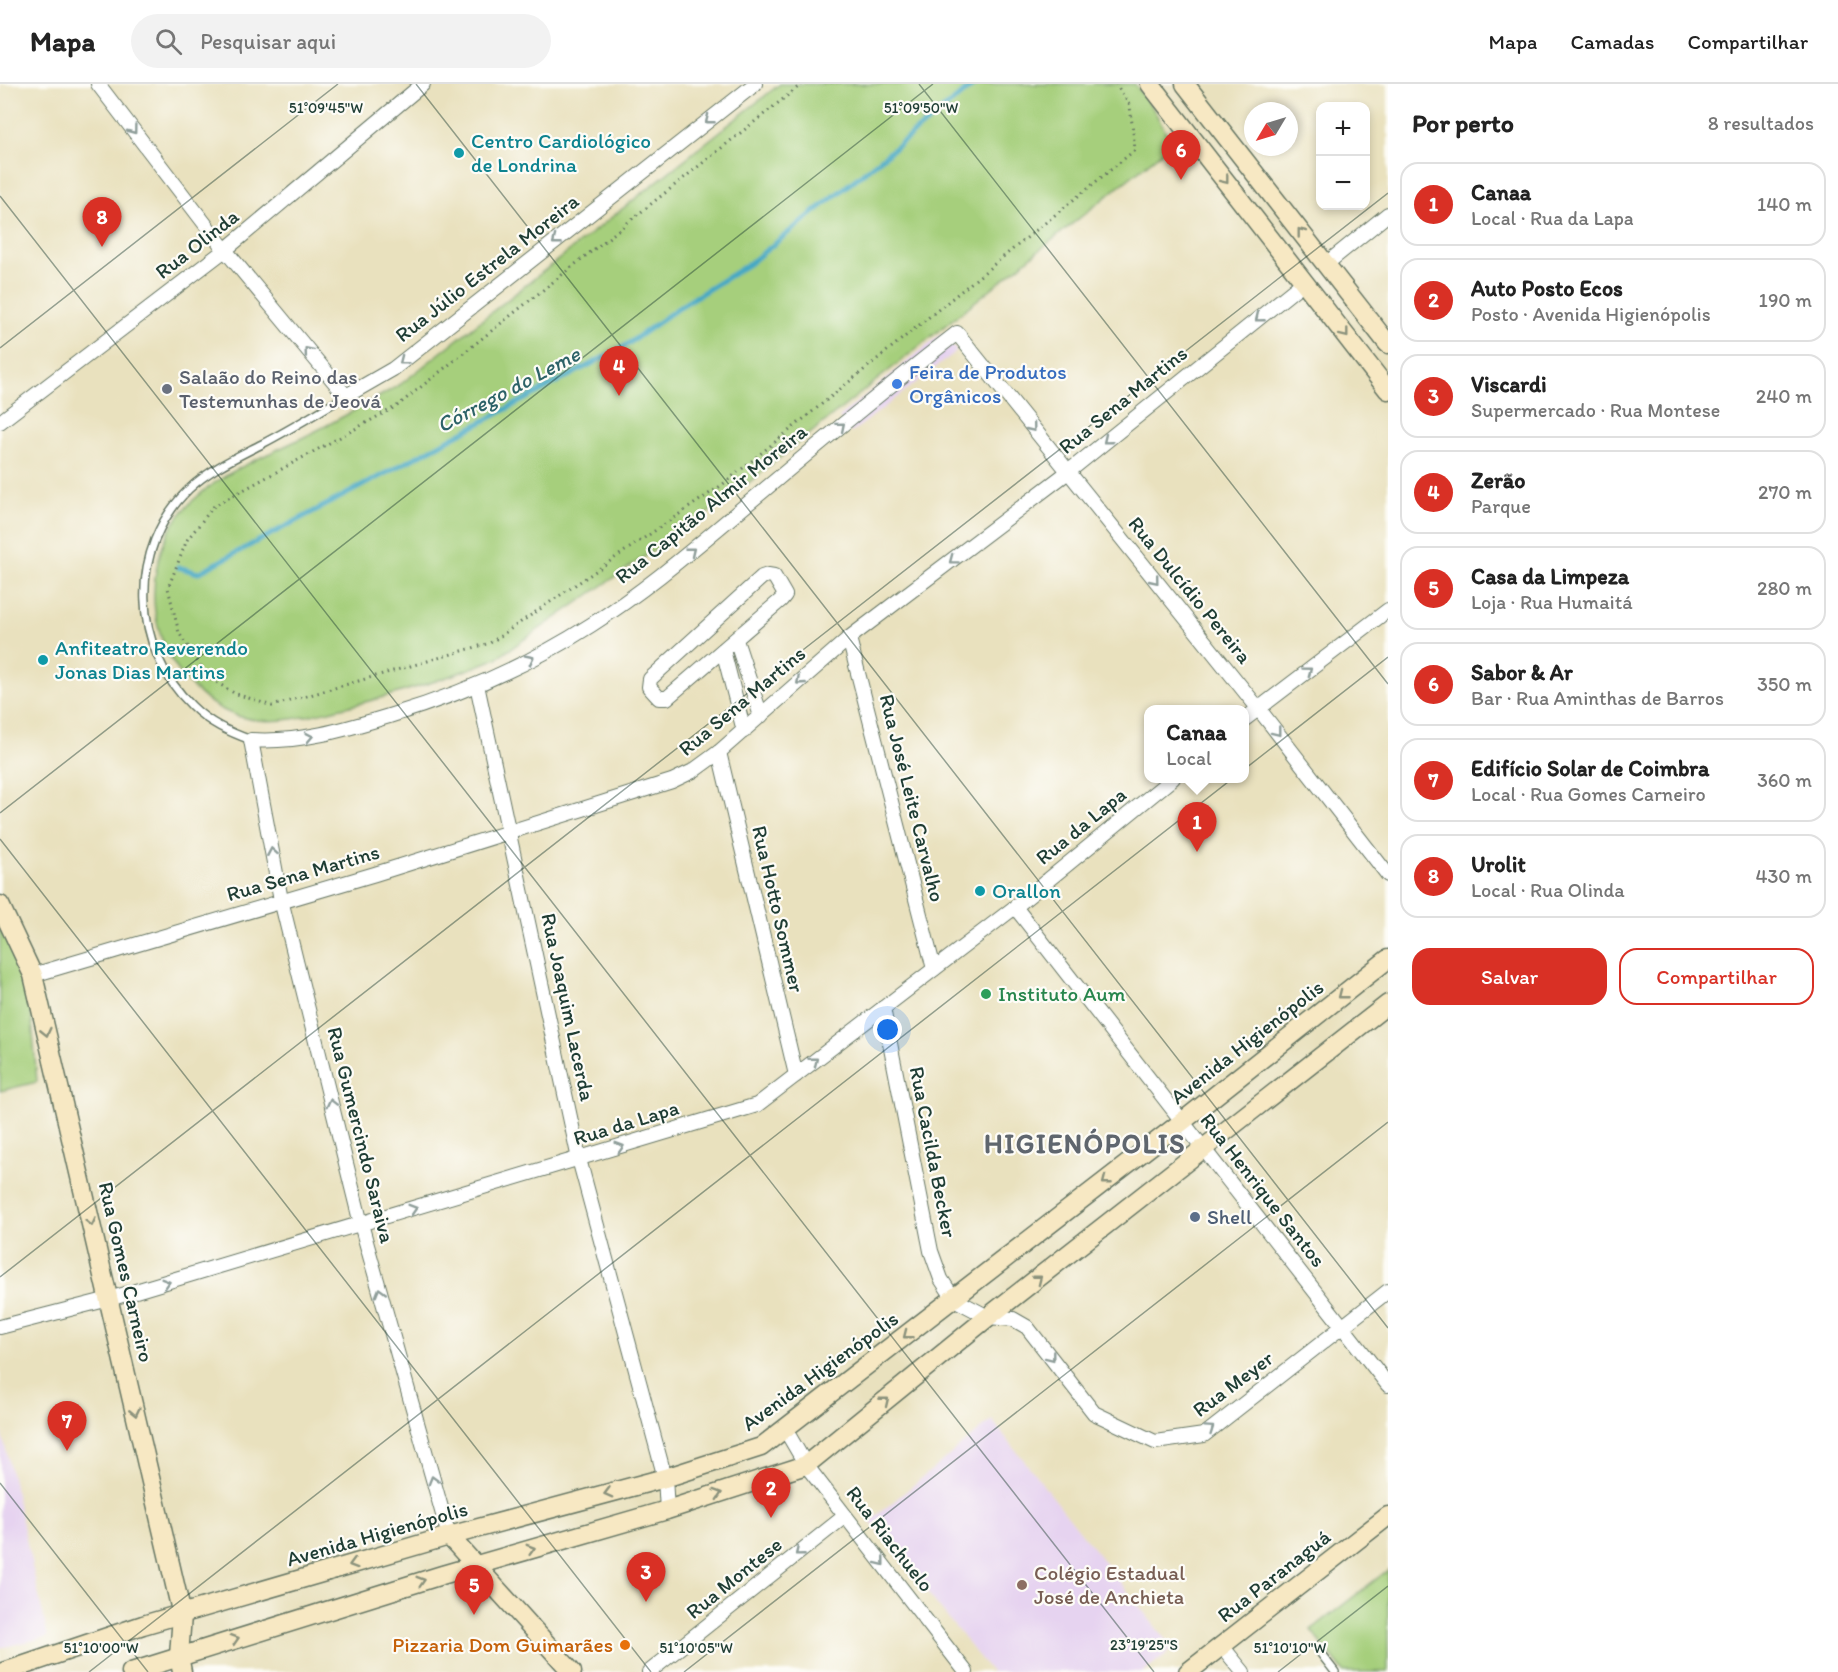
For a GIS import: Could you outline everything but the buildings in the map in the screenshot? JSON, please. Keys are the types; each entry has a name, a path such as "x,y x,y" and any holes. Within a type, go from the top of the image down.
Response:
{"main road":[{"path":"1150,84 1388,390"},
{"path":"1186,84 1388,344"},
{"name":"Rua Gomes Carneiro","path":"0,905 33,975 110,1299 182,1615 180,1664"},
{"name":"Avenida Higienópolis","path":"4,1672 143,1626 449,1536 665,1478 761,1447 1183,1121 1388,959"},
{"path":"131,1672 180,1664 474,1565 668,1510 806,1465 988,1317 1388,1004"},
{"name":"Rua Paranaguá","path":"1188,1672 1388,1516"},
{"path":"449,1536 572,1672"}],"street":[{"path":"98,84 225,250 346,396"},
{"name":"Rua Júlio Estrela Moreira","path":"346,396 393,369 755,84"},
{"name":"Rua Olinda","path":"0,422 225,250 415,86"},
{"path":"1326,264 1388,214"},
{"name":"Rua Sena Martins","path":"33,975 510,833 672,781 693,771 744,731 849,638 1068,472 1305,281"},
{"name":"Rua Dulcídio Pereira","path":"957,333 1258,708 1388,876"},
{"name":"Rua Capitão Almir Moreira","path":"251,740 278,742 341,730 414,709 477,685 590,626 642,590 957,333"},
{"path":"774,576 785,595 736,639 667,698 659,698 649,687 650,679 762,577 774,576"},
{"path":"1249,716 1388,610"},
{"name":"Rua José Leite Carvalho","path":"849,638 934,969"},
{"path":"736,639 761,716"},
{"path":"723,650 744,731"},
{"name":"Rua Joaquim Lacerda","path":"477,685 579,1159 665,1478 668,1510"},
{"name":"Rua Gumercindo Saraiva","path":"251,740 281,900 361,1224 449,1536"},
{"name":"Rua Hotto Sommer","path":"719,752 796,1075"},
{"name":"Rua da Lapa","path":"0,1327 110,1299 757,1105 1015,907 1167,783"},
{"name":"Rua Henrique Santos","path":"1015,907 1388,1385"},
{"name":"Rua Cacilda Becker","path":"883,1008 931,1251 941,1279 954,1299"},
{"name":"Rua Meyer","path":"954,1299 988,1317 1013,1319 1027,1328 1094,1413 1155,1442 1203,1435 1388,1291"},
{"name":"Rua Riachuelo","path":"784,1429 806,1465 966,1672"},
{"name":"Rua Montese","path":"649,1672 845,1516"},
{"path":"1221,1646 1243,1672"}],"lane":[{"name":"Rua Júlio Estrela Moreira","path":"251,740 209,721 177,690 165,671 154,649 144,609 144,590 149,557 166,516 191,487 225,463 346,396"},
{"path":"1318,1650 1335,1672"}],"path":[{"path":"802,84 397,406 214,506 187,540 168,588 179,633 208,677 234,693 272,706 490,643 722,485 1135,150 1130,106 1116,84"}],"shaded area":[{"name":"Feira de Produtos Orgânicos","path":"942,333 957,351 851,433 839,417"},
{"name":"Colégio Estadual José de Anchieta","path":"992,1420 1173,1649 1143,1672 991,1672 870,1521"},
{"path":"0,1423 48,1637 0,1648"}],"green space":[{"path":"780,84 1135,84 1155,112 1172,144 727,500 497,658 396,694 286,720 267,721 239,716 223,710 194,688 182,675 163,643 155,612 154,597 157,566 167,536 174,523 195,498 240,468 318,430 401,384"},
{"path":"0,927 9,943 31,1009 37,1082 0,1091"},
{"path":"1388,1570 1388,1672 1344,1672 1311,1630"}],"waterway":[{"name":"Córrego do Leme","path":"178,567 198,573 625,346 681,306 749,264 975,84"}],"place":[{"name":"Centro Cardiológico de Londrina","path":"459,153"},
{"name":"Sabor & Ar","path":"1181,180"},
{"name":"Urolit","path":"102,247"},
{"name":"Feira de Produtos Orgânicos","path":"897,384"},
{"name":"Salaão do Reino das Testemunhas de Jeová","path":"167,389"},
{"name":"Zerão","path":"619,396"},
{"name":"Anfiteatro Reverendo Jonas Dias Martins","path":"43,660"},
{"name":"Canaa","path":"1197,852"},
{"name":"Orallon","path":"980,891"},
{"name":"Instituto Aum","path":"986,994"},
{"name":"Shell","path":"1195,1217"},
{"name":"Edifício Solar de Coimbra","path":"67,1451"},
{"name":"Auto Posto Ecos","path":"771,1518"},
{"name":"Colégio Estadual José de Anchieta","path":"1022,1585"},
{"name":"Viscardi","path":"646,1602"},
{"name":"Casa da Limpeza","path":"474,1615"},
{"name":"Pizzaria Dom Guimarães","path":"625,1645"}],"district":[{"name":"HIGIENÓPOLIS","path":"1085,1144"}]}
